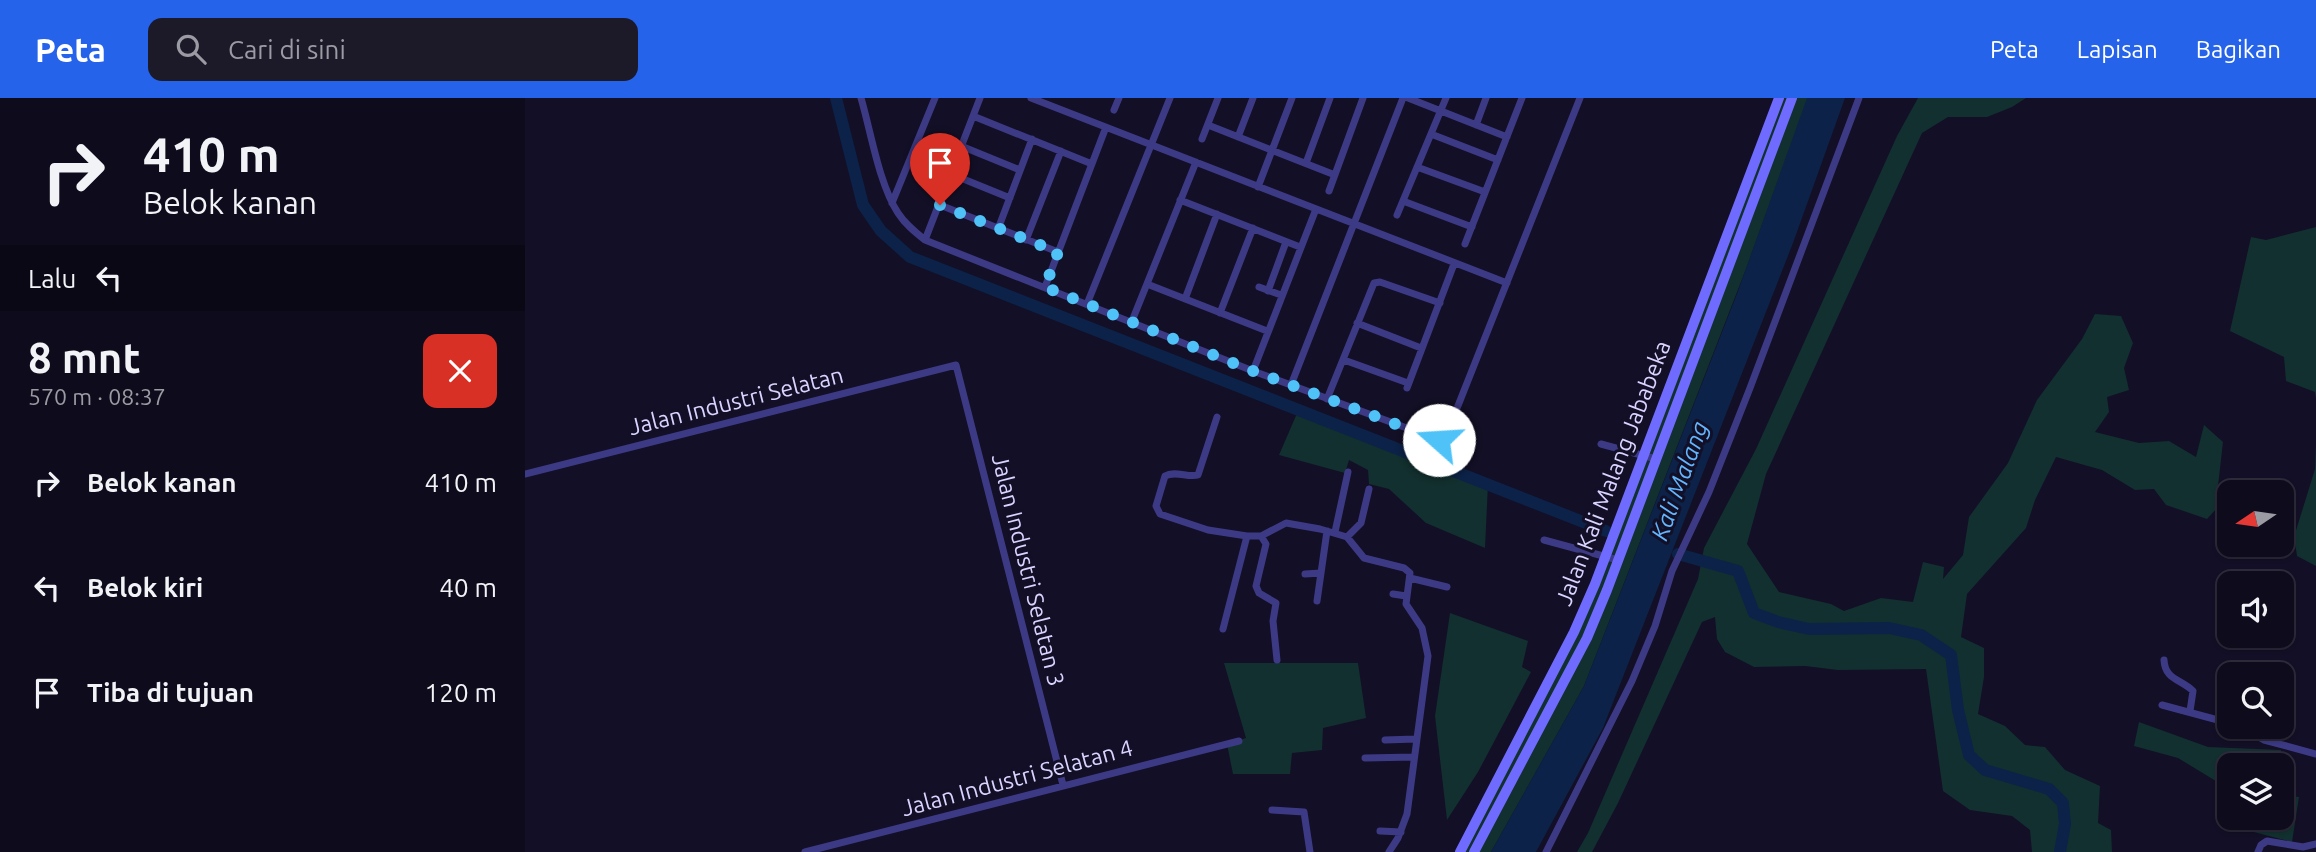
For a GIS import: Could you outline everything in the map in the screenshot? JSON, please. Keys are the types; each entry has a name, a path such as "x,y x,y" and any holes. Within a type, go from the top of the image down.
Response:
{"main road":[{"name":"Jalan Kali Malang Jababeka","path":"1460,852 1574,632 1607,553 1779,98"},
{"name":"Jalan Kali Malang Jababeka","path":"1474,852 1587,638 1792,98"},
{"path":"1499,779 1510,784"}],"street":[{"path":"861,98 885,187 892,203 904,222 925,240 1327,400 1436,440 1444,439 1580,98"},
{"path":"892,203 935,98"},
{"path":"925,240 979,98"},
{"path":"1031,98 1044,100 1106,127 1507,284"},
{"path":"1114,110 1119,98"},
{"path":"1087,304 1170,98"},
{"path":"1202,139 1218,98"},
{"path":"1238,137 1253,98"},
{"path":"1258,187 1292,98"},
{"path":"1305,163 1330,98"},
{"path":"1329,191 1363,98"},
{"path":"1291,385 1403,98"},
{"path":"1408,98 1507,137"},
{"path":"1397,215 1446,98"},
{"path":"1476,125 1486,98"},
{"path":"1465,244 1522,98"},
{"path":"1546,852 1632,681 1655,626 1672,571 1709,492 1859,98"},
{"path":"973,116 1092,164"},
{"path":"1208,125 1335,175"},
{"path":"1045,287 1106,127"},
{"path":"1431,134 1498,160"},
{"path":"998,229 1032,139"},
{"path":"961,146 1020,170"},
{"path":"1026,240 1061,151"},
{"path":"1132,321 1196,162"},
{"path":"1417,167 1485,192"},
{"path":"951,174 1010,198"},
{"path":"1180,200 1300,247"},
{"path":"1403,201 1472,227"},
{"path":"940,205 1058,252"},
{"path":"1253,371 1316,209"},
{"path":"1185,299 1217,214"},
{"path":"1220,313 1253,228"},
{"path":"1268,290 1286,242"},
{"path":"1344,360 1407,386 1454,264"},
{"path":"1327,400 1372,284 1377,282 1440,303"},
{"path":"1147,284 1267,331"},
{"path":"1259,287 1281,295"},
{"path":"1357,323 1421,348"},
{"name":"Jalan Industri Selatan","path":"525,474 956,365"},
{"name":"Jalan Industri Selatan 3","path":"956,365 1063,785"},
{"path":"1217,417 1197,476 1171,473 1165,476 1157,506 1158,513 1208,530 1247,536 1261,536 1286,523 1331,531 1347,537 1364,558 1404,568 1410,573 1407,608 1419,621 1428,656 1407,814 1401,832 1389,852"},
{"path":"1601,444 1655,459"},
{"path":"1317,601 1331,531 1348,472"},
{"path":"1347,537 1361,523 1369,489"},
{"path":"1223,629 1247,536"},
{"path":"1261,536 1266,544 1256,586 1259,593 1276,603 1273,621 1277,660"},
{"path":"1544,540 1619,556"},
{"path":"1305,574 1321,573"},
{"path":"1411,578 1447,587"},
{"path":"1393,594 1406,596"},
{"path":"2164,660 2165,670 2170,677 2193,691 2189,711"},
{"path":"2162,705 2217,719"},
{"path":"1385,740 1415,739"},
{"path":"2263,739 2316,754"},
{"name":"Jalan Industri Selatan 4","path":"805,852 1238,740"},
{"path":"1365,758 1413,757"},
{"path":"1272,810 1304,813 1310,852"},
{"path":"1380,831 1401,832"},
{"path":"2258,852 2260,845 2267,841 2302,850 2316,844"}],"green space":[{"path":"1779,98 1808,98 1746,269 1584,686 1491,852 1460,852 1574,632"},
{"path":"1918,98 2026,98 1987,117 1948,117 1922,133 1766,474 1747,544 1779,592 1831,604 1844,611 1881,598 1913,602 1923,562 1944,567 1943,579 1963,555 1969,517 2008,463 2037,400 2082,339 2095,314 2121,316 2133,343 2124,368 2129,390 2107,397 2109,412 2095,432 2139,443 2169,441 2196,457 2204,425 2223,442 2217,480 2217,508 2207,519 2166,505 2154,489 2135,490 2102,470 2056,457 2035,500 2026,528 1967,594 1961,637 1984,648 1984,677 1978,714 2005,726 2025,745 2045,747 2065,770 2100,786 2098,823 2111,830 2112,852 2032,852 2030,830 2012,816 1970,810 1943,791 1926,669 1754,667 1725,652 1717,639 1715,617 1702,622 1618,803 1592,852 1577,852 1588,833 1698,579 1704,548 1756,449 1897,136"},
{"path":"2316,227 2316,399 2315,392 2286,381 2284,357 2230,331 2251,237 2266,240"},
{"path":"1298,411 1488,484 1485,548 1426,523 1389,489 1369,484 1368,470 1349,460 1345,473 1279,455"},
{"path":"2316,444 2316,566 2297,556 2294,537 2315,469"},
{"path":"1450,613 1528,641 1522,667 1531,672 1478,772 1447,820 1435,716"},
{"path":"1224,663 1358,663 1366,718 1323,728 1322,750 1292,753 1290,774 1233,774 1227,744 1246,738"},
{"path":"2139,722 2208,747 2281,750 2281,753 2217,753 2217,782 2178,758 2134,746"},
{"path":"2294,796 2299,797 2294,829"},
{"path":"2247,830 2294,830 2292,842"}],"water":[{"name":"Kali Malang","path":"1807,98 1845,98 1793,243 1603,728 1536,852 1491,852 1584,686 1738,291"}],"waterway":[{"path":"836,98 863,205 881,231 910,257 1606,531"},
{"name":"Kali Malang","path":"1678,554 1738,571 1754,613 1778,622 1809,629 1889,628 1921,635 1951,655 1958,710 1969,755 1985,770 2049,789 2063,803 2065,824 2060,852"}],"route":[{"path":"940,205 1058,252 1045,287 1327,400 1439,440"}]}
